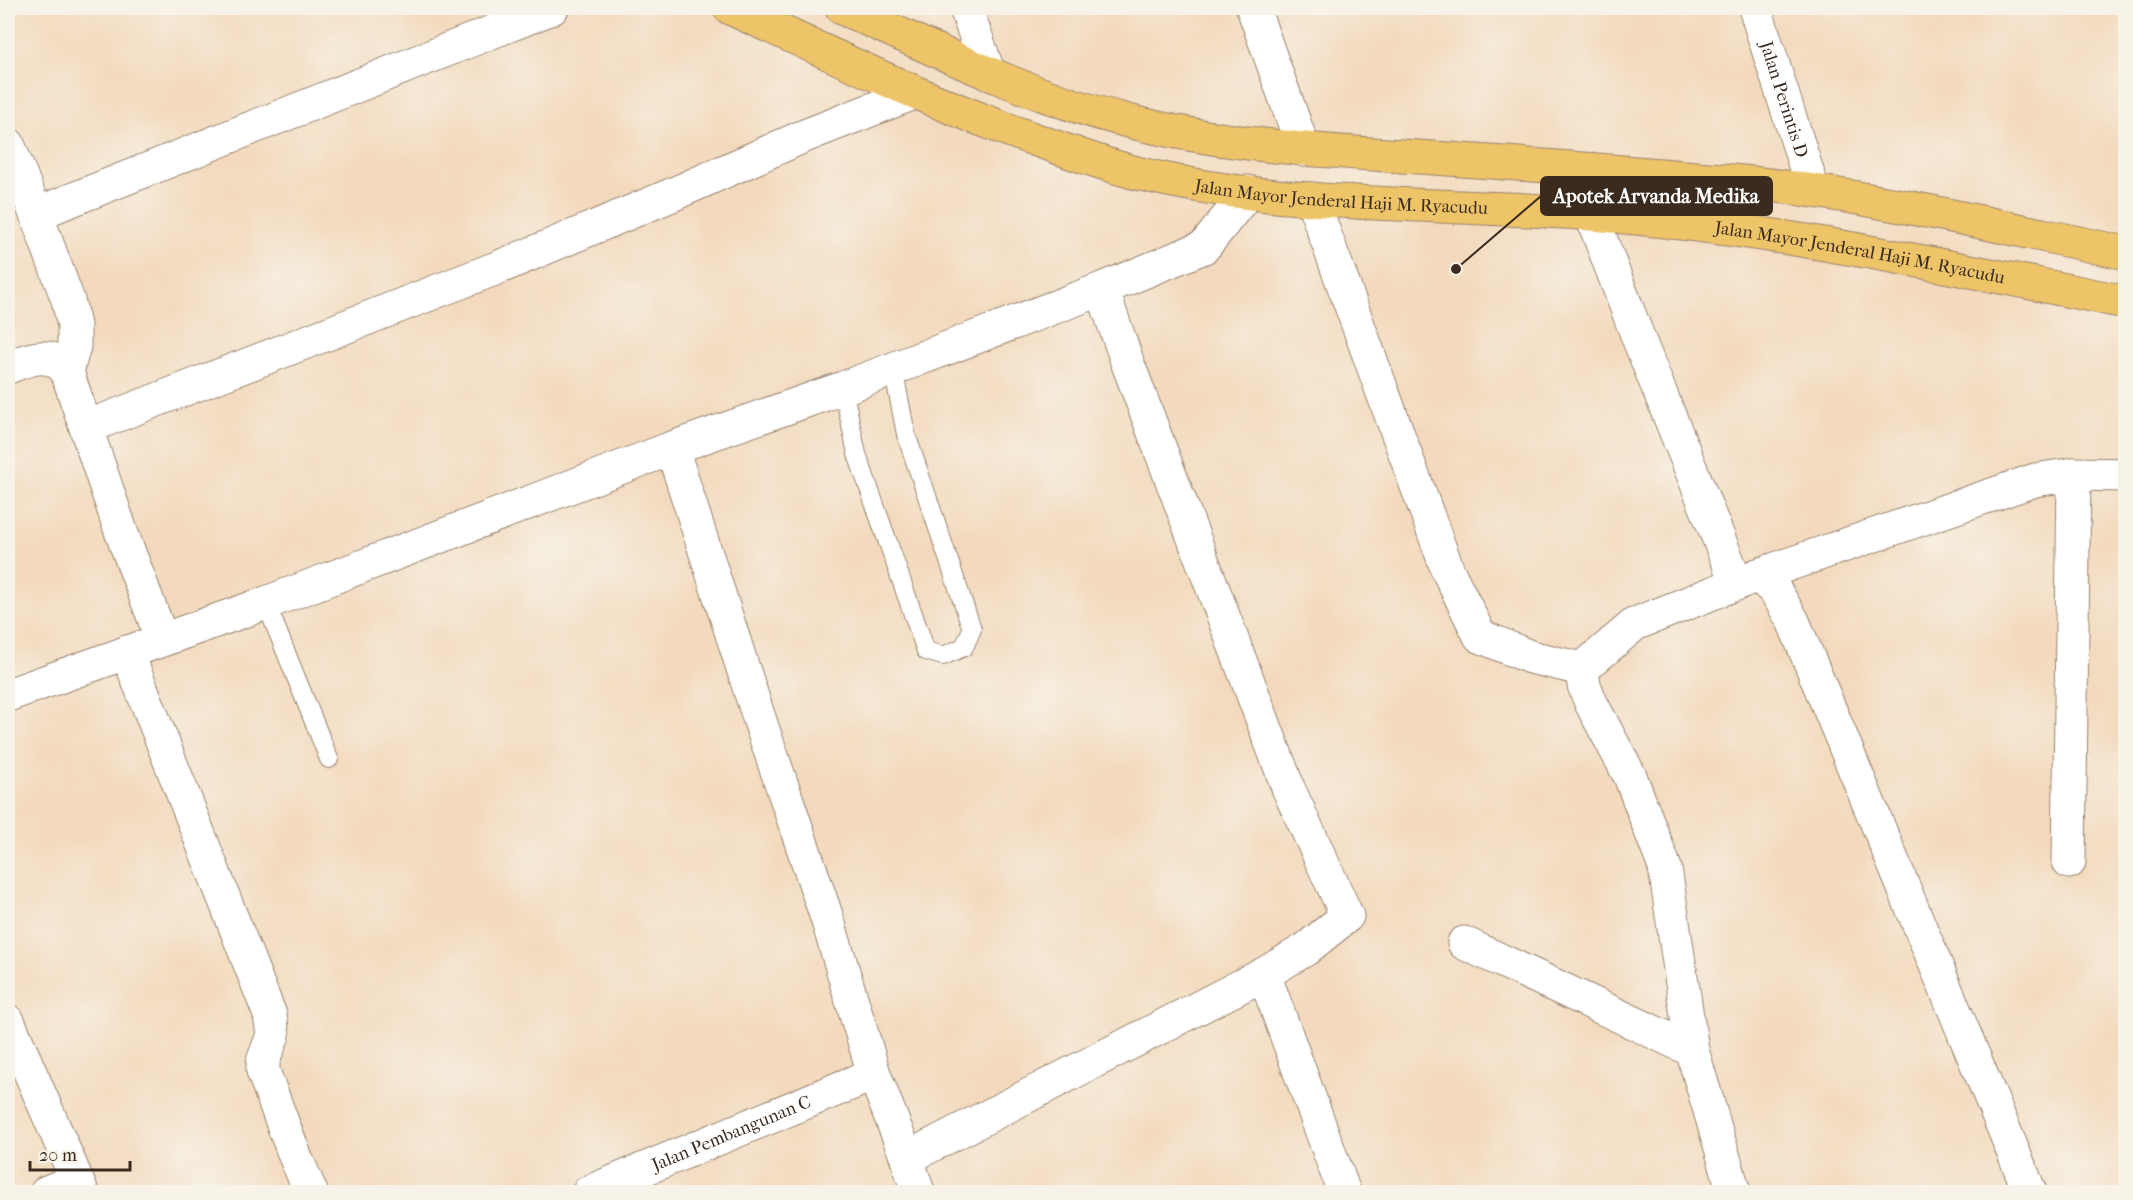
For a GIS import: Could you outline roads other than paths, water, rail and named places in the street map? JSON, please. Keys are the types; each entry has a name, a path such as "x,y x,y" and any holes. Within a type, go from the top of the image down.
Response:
{"main road":[{"name":"Jalan Mayor Jenderal Haji M. Ryacudu","path":"730,8 914,93 1011,132 1111,166 1146,175 1248,192 1312,199 1592,214 1721,229 1835,245 2126,302"},
{"path":"842,8 989,74 1087,110 1124,120 1228,141 1304,150 1726,180 1813,190 2126,253"}],"street":[{"path":"36,214 552,8"},
{"path":"966,8 989,74"},
{"path":"1253,8 1304,150"},
{"name":"Jalan Perintis D","path":"1755,8 1813,190"},
{"path":"87,427 502,266 802,137 914,93"},
{"path":"8,144 68,300 74,325 74,346 67,372"},
{"path":"8,695 266,603 672,448 843,388 1102,289 1204,247 1248,192"},
{"path":"1312,199 1448,571 1480,636 1530,657 1582,669"},
{"path":"1592,214 1641,345 1747,579 1776,592 1793,621 2030,1192"},
{"path":"907,1158 1264,974 1306,950 1347,916 1289,790 1132,375 1102,289"},
{"path":"8,367 46,358 55,359 67,372 122,534 162,639"},
{"path":"672,448 759,718 827,918 874,1074 918,1192"},
{"path":"1582,669 1635,624 1747,579 2035,480 2074,474 2126,475"},
{"path":"2069,862 2074,474"},
{"path":"128,652 270,1015 273,1035 263,1061 263,1071 294,1156 311,1192"},
{"path":"1582,669 1584,684 1591,703 1630,776 1665,868 1692,1050 1734,1192"},
{"path":"1464,943 1692,1050"},
{"path":"1264,974 1344,1192"},
{"path":"8,1021 79,1186 47,1192"},
{"name":"Jalan Pembangunan C","path":"589,1192 874,1074"}],"lane":[{"path":"843,388 857,454 926,651 943,656 964,647 972,628 906,434 893,368"},
{"path":"266,603 329,759"}],"place":[{"name":"Apotek Arvanda Medika","path":"1456,269"}]}
